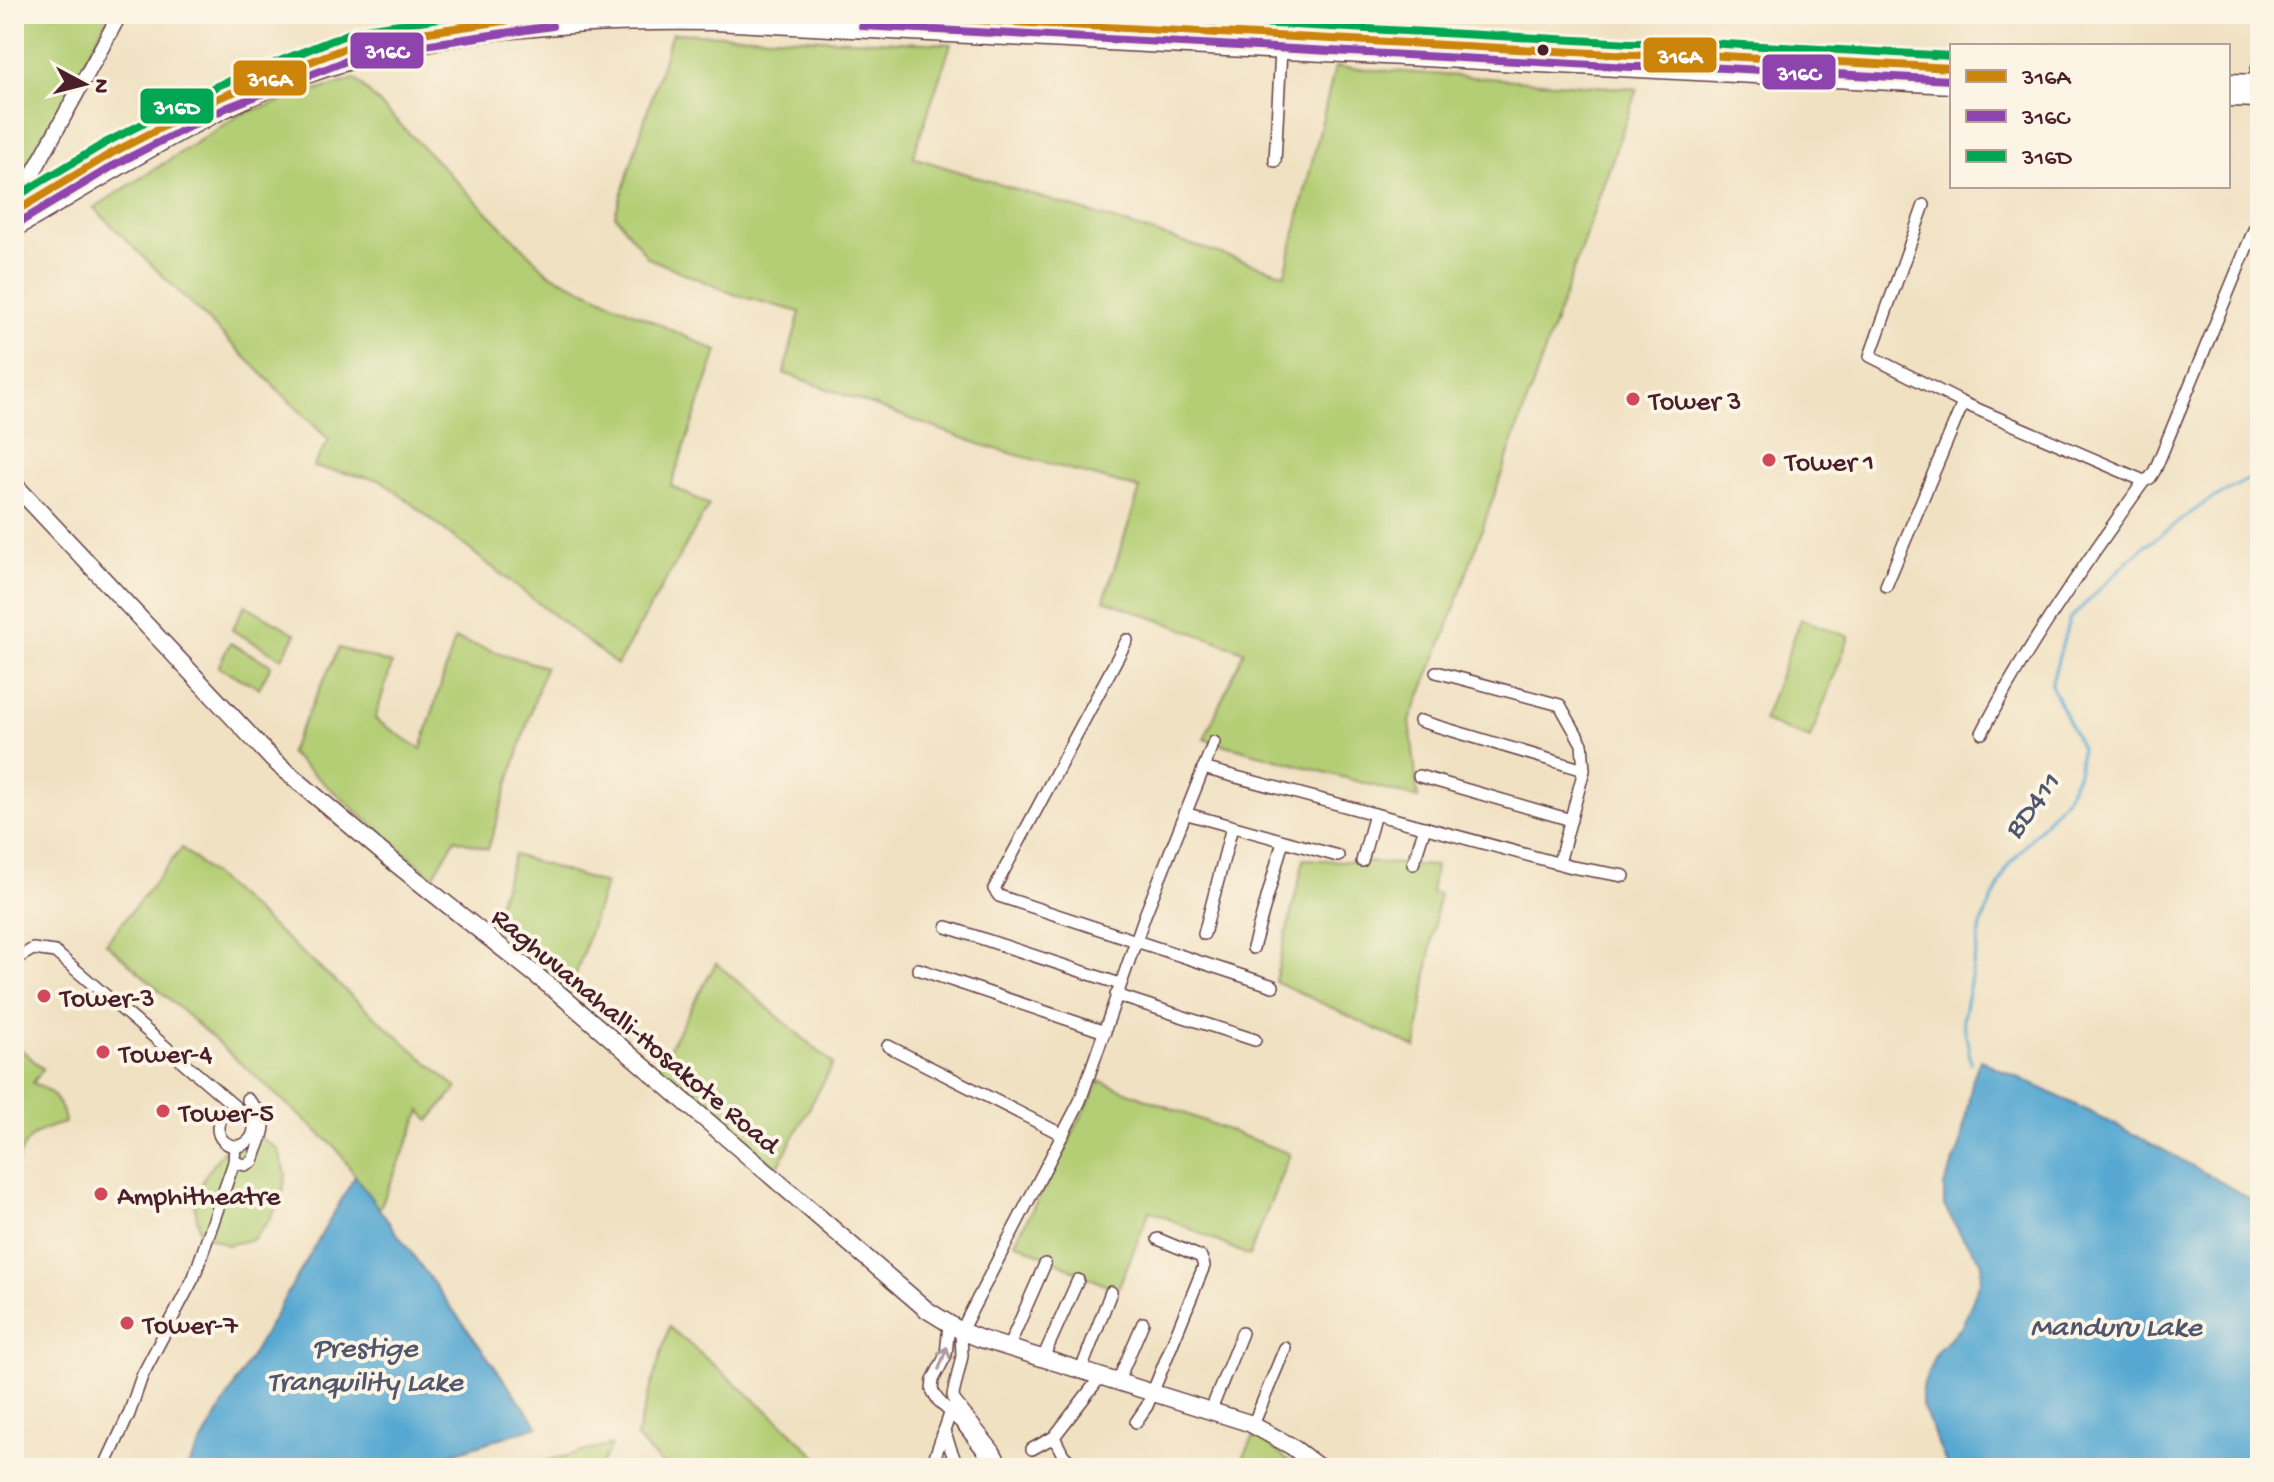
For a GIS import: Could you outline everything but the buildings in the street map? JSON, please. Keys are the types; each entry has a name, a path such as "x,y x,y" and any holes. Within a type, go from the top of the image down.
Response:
{"main road":[{"path":"18,214 112,153 221,97 361,42 550,14"},
{"path":"863,14 1950,84"},
{"path":"18,214 245,98 373,52 461,37 646,20 1281,50 1323,45 1950,68"},
{"path":"2230,83 2258,89"},
{"path":"2230,96 2258,89"},
{"name":"Raghuvanahalli-Hosakote Road","path":"14,484 273,760 390,859 556,991 927,1310 955,1328 1042,1360 1253,1425 1291,1446 1320,1468"}],"street":[{"path":"18,214 26,186 120,14"},
{"path":"1275,161 1281,50"},
{"path":"2258,89 2260,59"},
{"path":"1924,205 1870,356 1963,403 2144,481"},
{"path":"1982,733 2009,681 2057,603 2155,470 2260,215"},
{"path":"1886,586 1963,403"},
{"path":"1127,640 994,889 999,896 1273,986"},
{"path":"1436,672 1560,705 1582,744 1584,770 1559,863"},
{"path":"1420,721 1584,770"},
{"path":"1004,1468 994,1450 932,1390 933,1380 955,1328 1080,1101 1136,941 1214,742"},
{"path":"1203,768 1559,863 1624,876"},
{"path":"1419,776 1571,820"},
{"path":"1184,813 1338,856"},
{"path":"1362,861 1375,814"},
{"path":"1204,934 1232,827"},
{"path":"1413,864 1425,827"},
{"path":"1253,948 1283,841"},
{"path":"947,927 1255,1040"},
{"path":"14,960 33,949 55,952 249,1116 253,1132 247,1142 235,1146 224,1141 219,1124 224,1115 239,1110"},
{"path":"918,969 1105,1032"},
{"path":"888,1046 1063,1135"},
{"path":"234,1162 245,1165 253,1161 264,1125 263,1114 247,1099"},
{"path":"104,1468 129,1414 142,1376 194,1277 234,1162 235,1146"},
{"path":"1136,1422 1153,1392 1204,1263 1201,1257 1158,1239"},
{"path":"1008,1348 1045,1264"},
{"path":"1042,1360 1078,1280"},
{"path":"1081,1370 1111,1292"},
{"path":"1118,1381 1143,1323"},
{"path":"931,1468 953,1407 962,1356 955,1328"},
{"path":"1211,1410 1242,1333"},
{"path":"1253,1425 1285,1348"},
{"path":"1032,1449 1054,1437 1101,1376"},
{"path":"953,1407 992,1468"},
{"path":"944,1431 954,1458 963,1468"},
{"path":"1054,1437 1063,1455 1077,1468"},
{"path":"1057,1468 1063,1455"}],"green space":[{"path":"14,14 110,14 19,181 14,172"},
{"path":"672,33 951,44 913,157 1285,274 1335,67 1637,89 1446,632 1410,721 1418,798 1204,739 1244,651 1104,600 1140,489 985,446 784,373 800,312 736,295 648,258 615,215"},
{"path":"355,79 548,273 717,351 671,486 709,505 617,665 381,480 313,467 329,440 94,208 241,114"},
{"path":"245,605 296,634 282,658 232,630"},
{"path":"1801,619 1849,637 1810,739 1763,721"},
{"path":"455,639 545,667 488,849 455,839 433,877 289,753 339,648 392,664 375,719 421,749"},
{"path":"230,643 271,665 259,688 218,667"},
{"path":"182,848 457,1088 429,1121 421,1111 379,1210 336,1148 106,943"},
{"path":"514,855 605,884 570,993 491,926"},
{"path":"1304,859 1435,866 1431,893 1439,894 1416,1048 1275,981"},
{"path":"716,963 833,1064 777,1168 658,1068"},
{"path":"14,1043 43,1069 33,1083 55,1098 62,1109 65,1123 48,1128 28,1141 17,1164 14,1163"},
{"path":"1100,1081 1290,1154 1249,1256 1150,1210 1117,1291 1015,1242"},
{"path":"255,1134 278,1149 286,1174 282,1197 270,1219 253,1239 227,1245 200,1233 194,1202 205,1176 227,1145"},
{"path":"669,1327 780,1421 828,1468 665,1468 636,1437"},
{"path":"1255,1434 1297,1468 1238,1468"},
{"path":"612,1445 599,1468 537,1468 537,1463"}],"water":[{"name":"Manduru Lake","path":"1980,1060 2122,1128 2260,1205 2260,1468 1948,1468 1922,1405 1922,1388 1936,1352 1962,1326 1980,1281 1982,1262 1944,1206 1944,1186 1960,1146 1973,1078"},
{"name":"Prestige Tranquility Lake","path":"355,1176 538,1426 407,1468 187,1468"}],"waterway":[{"name":"BD411","path":"1971,1063 1963,1018 1982,922 2008,866 2067,796 2078,773 2081,748 2051,685 2069,620 2136,553 2206,502 2260,473"}],"transit line":[{"name":"316D","path":"14,198 107,142 217,86 358,30 468,14"},
{"name":"316A","path":"14,212 112,153 221,97 361,42 550,14"},
{"name":"316A","path":"863,14 1631,55 1705,55 1950,68"},
{"name":"316D","path":"1088,14 1631,43 1706,43 1950,56"},
{"name":"316C","path":"20,222 118,163 226,108 364,54 552,26"},
{"name":"316C","path":"862,26 1630,67 1705,67 1950,80"}],"place":[{"name":"Tower 3","path":"1633,399"},
{"name":"Tower 1","path":"1769,460"},
{"name":"Tower-3","path":"44,996"},
{"name":"Tower-4","path":"103,1052"},
{"name":"Tower-5","path":"163,1111"},
{"name":"Amphitheatre","path":"101,1194"},
{"name":"Tower-7","path":"127,1323"}]}
